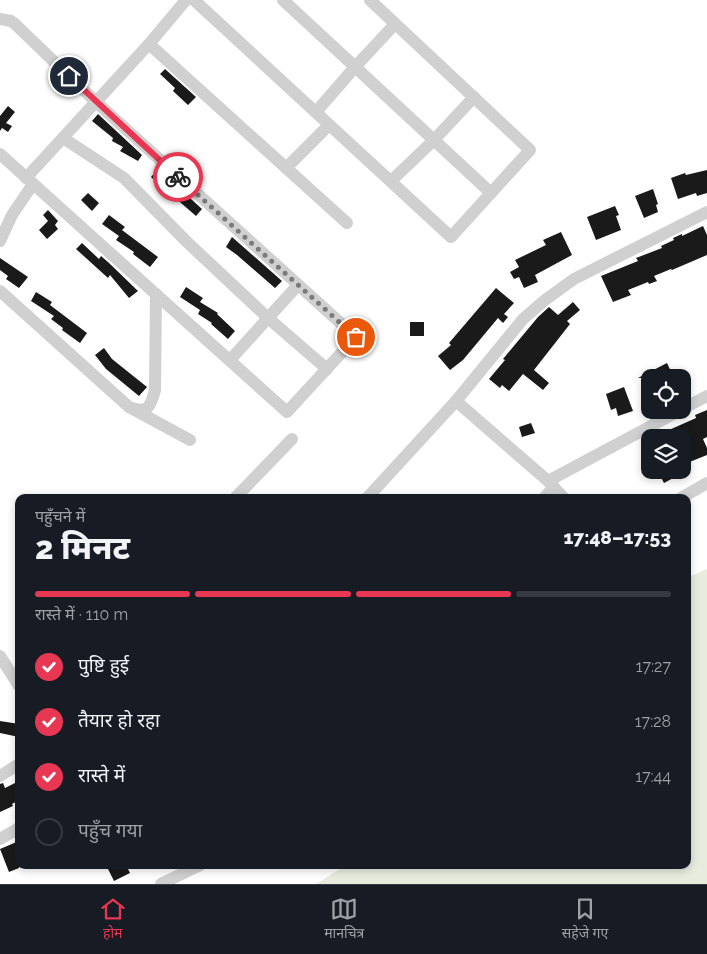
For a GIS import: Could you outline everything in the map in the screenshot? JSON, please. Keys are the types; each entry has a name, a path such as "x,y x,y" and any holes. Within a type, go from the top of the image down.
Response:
{"street":[{"path":"0,241 30,181 62,138 149,44 186,0"},
{"path":"194,0 451,237 530,150 370,0"},
{"path":"283,0 491,193"},
{"path":"0,19 11,21 15,24 96,102 356,337 287,412 0,154"},
{"path":"316,112 355,66 395,24"},
{"path":"149,44 347,224"},
{"path":"391,181 434,140 474,97"},
{"path":"286,168 330,125"},
{"path":"62,138 124,178 186,241 268,318 327,369"},
{"path":"371,494 456,401 523,319 544,300 574,279 707,212"},
{"path":"230,360 298,285"},
{"path":"0,291 129,407 190,440"},
{"path":"129,407 139,410 146,409 151,404 155,390 156,294"},
{"path":"691,405 707,396"},
{"path":"456,401 560,494"},
{"path":"546,494 551,484 666,419"},
{"path":"239,494 292,440"},
{"path":"688,494 707,483"},
{"path":"0,656 15,680"},
{"path":"0,776 15,767"},
{"path":"0,838 15,830"},
{"path":"161,884 192,869"}],"shaded area":[{"path":"707,569 707,884 316,884 340,869 691,869 691,576"}],"building":[{"path":"165,69 196,97 188,105 173,91 175,88 160,74"},
{"path":"8,106 15,112 6,123 12,126 8,132 2,128 0,131 0,116"},
{"path":"98,114 142,155 138,161 120,151 123,147 112,141 113,138 92,121"},
{"path":"158,169 202,209 196,216 151,177"},
{"path":"707,170 707,193 697,196 696,193 678,199 671,178 685,173 686,175"},
{"path":"653,189 658,204 656,205 658,212 644,218 635,196"},
{"path":"88,193 99,203 92,211 81,200"},
{"path":"615,206 619,215 616,216 621,230 596,240 587,217"},
{"path":"48,210 58,221 55,225 58,229 47,239 39,230 48,221 43,215"},
{"path":"109,215 125,227 122,230 158,257 150,267 133,254 134,252 116,240 119,236 102,224"},
{"path":"703,226 707,235 707,255 654,276 657,281 649,284 648,282 628,290 631,295 613,302 601,276 638,261 636,258 662,248 661,246 674,240 673,238"},
{"path":"561,232 572,255 535,275 538,282 524,288 519,277 514,279 510,272 519,267 515,260 546,245 543,240"},
{"path":"232,237 282,281 275,288 226,247"},
{"path":"82,243 99,259 101,256 138,291 129,298 110,275 108,278 76,249"},
{"path":"0,258 28,277 19,288 6,279 8,276 0,270"},
{"path":"186,287 203,298 200,302 218,313 235,331 228,339 212,323 198,314 200,310 180,297"},
{"path":"496,288 514,303 504,314 508,317 503,323 498,318 463,360 450,370 438,356 451,345 449,343"},
{"path":"36,292 52,302 50,305 87,333 80,343 51,319 54,316 31,301"},
{"path":"573,302 580,310 567,321 570,324 534,370 549,383 543,390 523,374 509,391 502,385 500,388 489,379 538,317 549,307 558,315"},
{"path":"410,322 424,322 424,336 410,336"},
{"path":"104,348 112,359 147,387 139,396 106,369 95,355"},
{"path":"667,363 670,369 655,369"},
{"path":"624,387 633,411 618,416 616,408 611,410 606,394"},
{"path":"707,410 707,437 703,439 707,448 707,455 691,461 691,429 671,429 696,418 695,415"},
{"path":"531,423 535,433 522,437 519,427"},
{"path":"662,479 671,479 664,483"},
{"path":"0,721 15,723 15,736 0,733"},
{"path":"3,783 5,788 15,783 15,802 12,804 13,806 0,812 0,784"},
{"path":"15,843 16,869 9,872 0,849"},
{"path":"108,869 128,869 130,873 114,881"}],"way so far":[{"path":"178,177 356,337"}],"route":[{"path":"69,76 178,177"}]}
